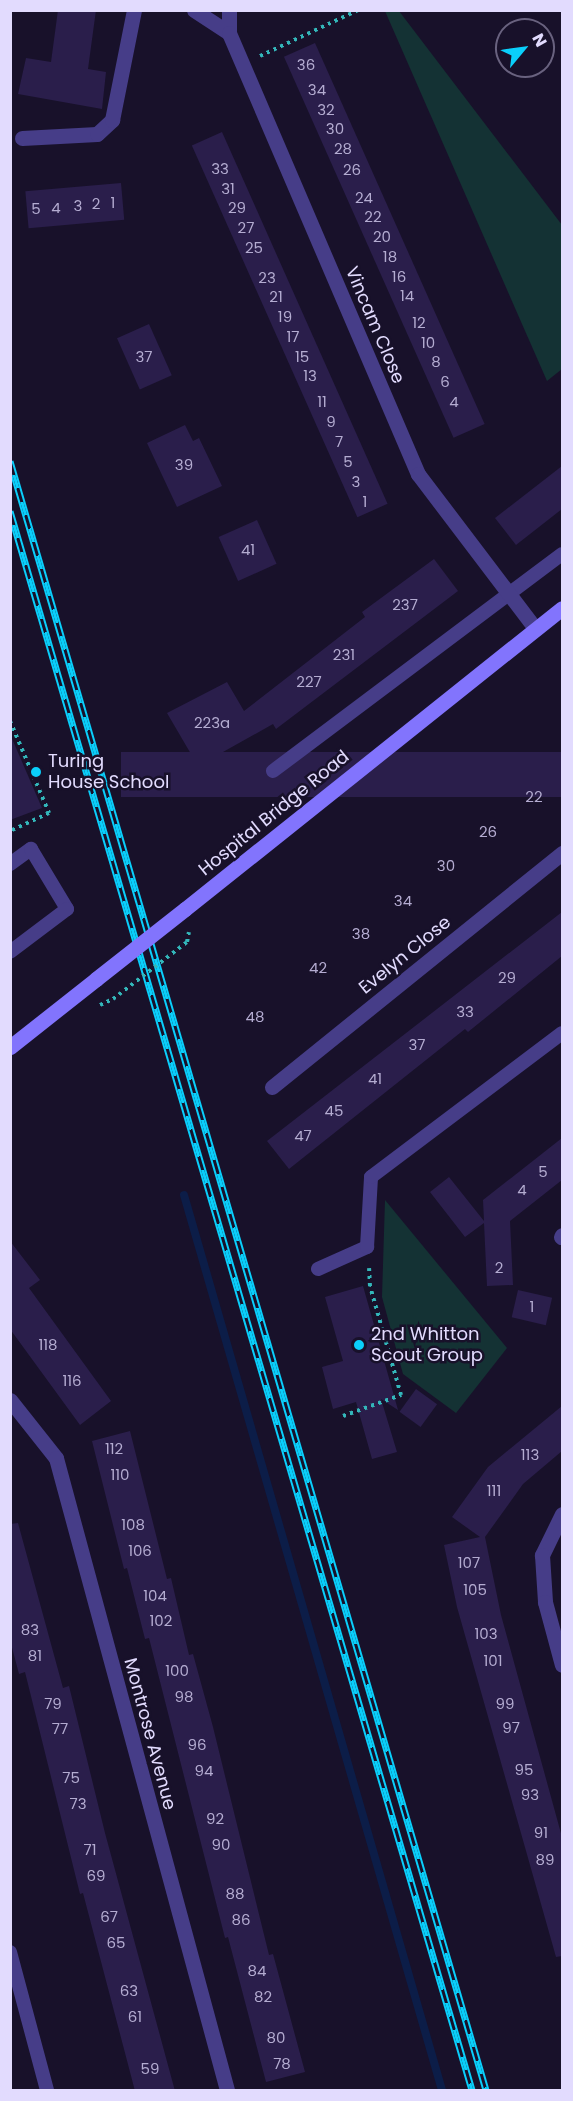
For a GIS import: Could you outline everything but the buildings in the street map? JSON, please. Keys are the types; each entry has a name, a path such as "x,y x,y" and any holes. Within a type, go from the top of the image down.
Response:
{"main road":[{"name":"Hospital Bridge Road","path":"10,1047 562,608"}],"street":[{"path":"22,138 97,134 112,120 134,10"},
{"path":"194,10 230,33"},
{"name":"Vincam Close","path":"229,10 230,33 418,474 535,628"},
{"name":"Evelyn Close","path":"272,1087 562,853"},
{"name":"Montrose Avenue","path":"10,1400 56,1458 227,2091"},
{"path":"562,1514 542,1555 545,1602 562,1665"}],"lane":[{"path":"273,771 562,554"},
{"path":"10,864 31,849 67,909 10,952"},
{"path":"318,1269 367,1247 371,1177 562,1033"},
{"path":"11,1957 47,2091"}],"path":[{"path":"243,64 358,10"},
{"path":"10,721 49,813 10,831"},
{"path":"113,999 187,942"},
{"path":"343,1416 401,1395 370,1286 367,1247"}],"green space":[{"path":"385,11 399,11 562,225 562,369 547,381"},
{"path":"385,1200 507,1348 456,1413 403,1374 382,1297"}],"waterway":[{"path":"184,1195 442,2090"}],"railway":[{"path":"10,461 486,2090"},
{"path":"10,511 472,2090"}],"place":[{"name":"Turing House School","path":"36,772"},
{"name":"2nd Whitton Scout Group","path":"359,1345"}]}
